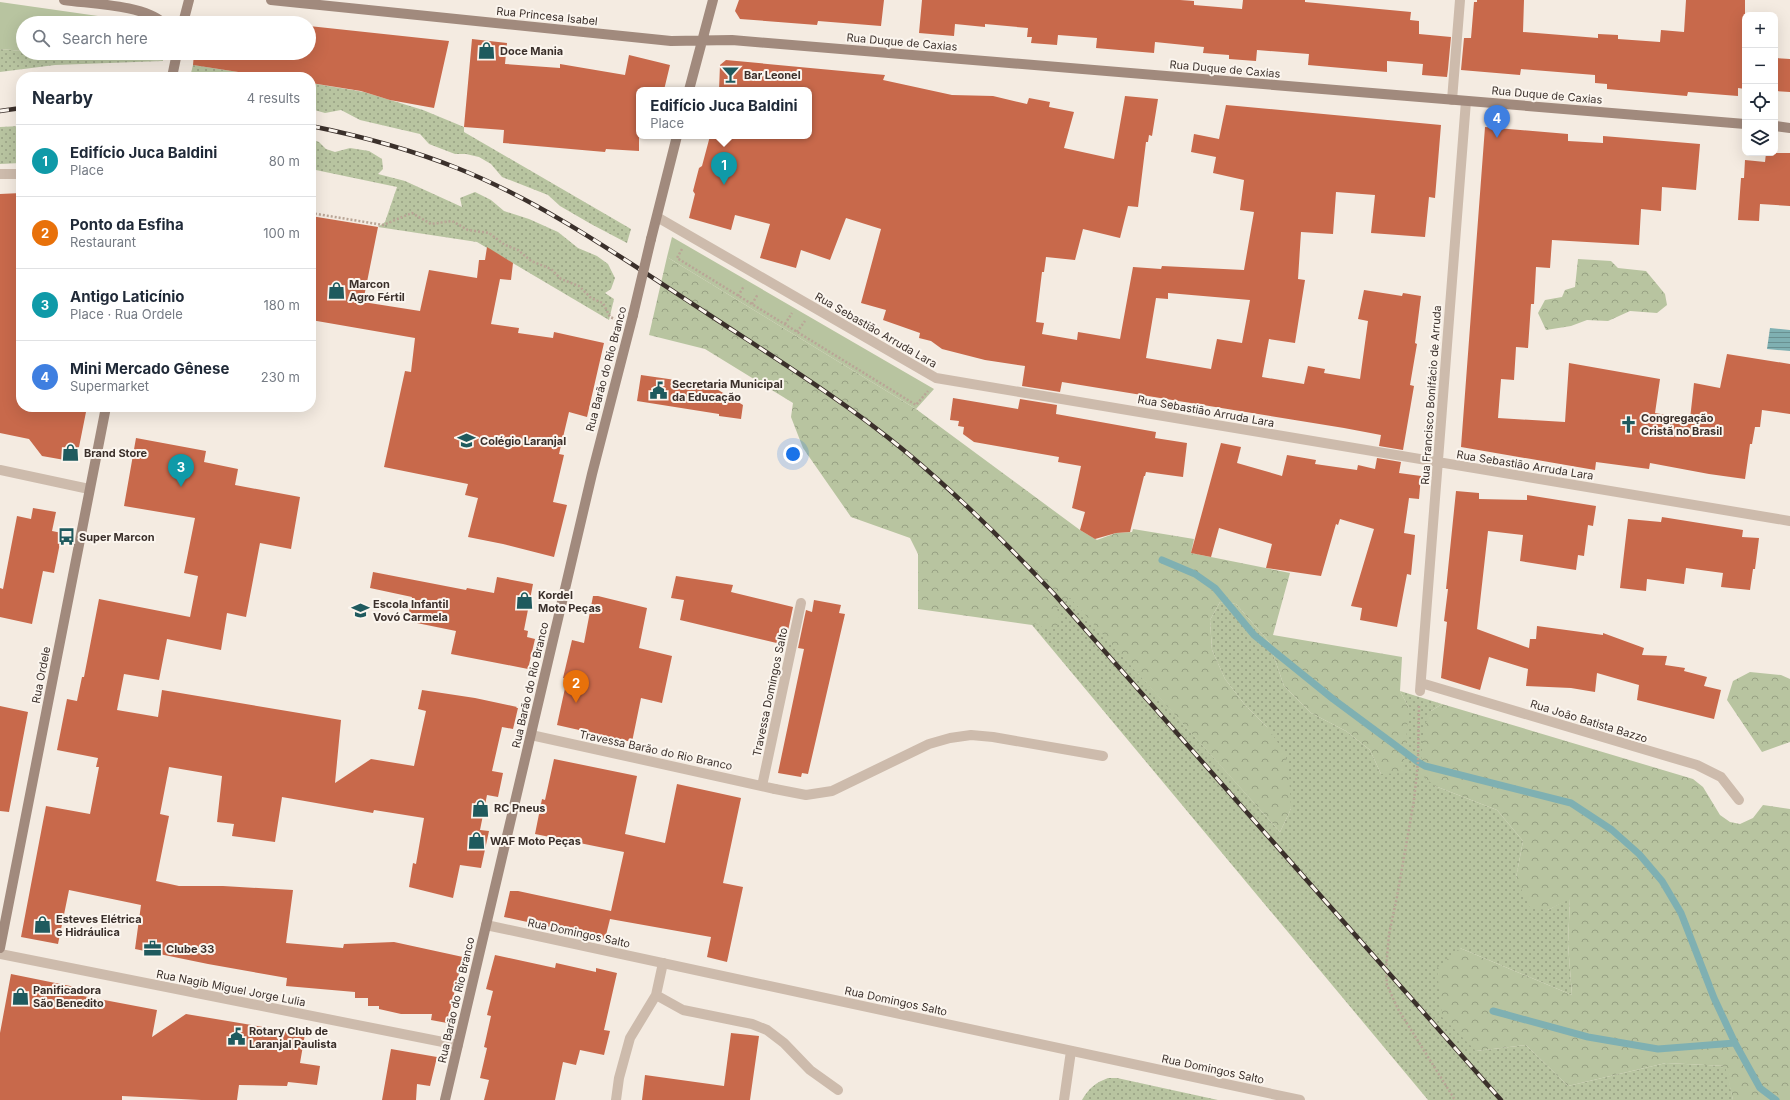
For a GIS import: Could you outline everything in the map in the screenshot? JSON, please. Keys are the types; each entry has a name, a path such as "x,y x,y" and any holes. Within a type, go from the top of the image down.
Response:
{"main road":[{"path":"64,0 143,11 155,16"},
{"path":"185,16 189,0"},
{"name":"Rua Princesa Isabel","path":"271,0 671,41 702,40"},
{"path":"690,87 712,2"},
{"name":"Rua Duque de Caxias","path":"702,40 732,40 1742,124"},
{"path":"173,72 176,60"},
{"path":"1778,126 1790,128"},
{"name":"Rua Barão do Rio Branco","path":"445,1100 592,474 676,139"},
{"name":"Rua Ordele","path":"0,948 105,412"}],"street":[{"path":"1452,100 1460,0"},
{"name":"Rua Francisco Bonifácio de Arruda","path":"1420,687 1466,101"},
{"path":"0,174 16,174"},
{"name":"Rua Sebastião Arruda Lara","path":"657,217 936,378 1438,463 1790,520"},
{"path":"0,470 89,489"},
{"name":"Travessa Domingos Salto","path":"762,786 801,603"},
{"name":"Rua João Batista Bazzo","path":"1420,687 1697,766 1721,777 1739,800"},
{"name":"Travessa Barão do Rio Branco","path":"531,735 806,795 832,791 929,744 950,738 971,735 993,737 1103,756"},
{"name":"Rua Domingos Salto","path":"486,925 1300,1100"},
{"name":"Rua Nagib Miguel Jorge Lulia","path":"0,954 458,1045"},
{"path":"616,1100 620,1071 630,1038 656,995 663,963"},
{"path":"656,995 683,1010 752,1024 767,1030 784,1043 810,1070 838,1090"},
{"path":"1064,1100 1071,1051"}],"path":[{"path":"316,214 383,225 412,213 431,224 452,221 468,230 489,233 505,245 518,250 531,261 551,269 561,279 579,286 590,298 603,303 610,318 632,319"},
{"path":"684,247 677,258 916,404 929,389"},
{"path":"738,296 746,283"},
{"path":"752,304 760,291"},
{"path":"785,324 794,310"},
{"path":"798,332 806,318"},
{"path":"1420,687 1418,762 1414,800 1398,897 1389,934 1386,969 1387,985 1398,1009 1455,1100"}],"green space":[{"path":"0,2 98,16 16,16 16,50 0,49"},
{"path":"0,49 16,50 16,60 163,61 55,65 0,72"},
{"path":"193,65 238,72 191,72"},
{"path":"316,84 364,92 423,110 464,127 464,132 631,229 627,243 560,206 548,195 502,177 491,164 479,157 466,154 455,154 429,144 420,134 360,120 341,110 325,113 316,110"},
{"path":"16,126 16,163 0,164 0,127"},
{"path":"316,141 326,149 335,152 350,148 369,151 382,159 383,169 378,174 405,181 462,207 460,198 475,192 491,200 504,211 529,219 558,232 578,248 597,256 608,264 615,278 611,289 605,293 614,299 609,320 477,242 378,227 385,222 397,187 316,170"},
{"path":"672,237 934,389 916,409 667,257"},
{"path":"667,257 916,409 1080,530 1097,540 1116,533 1132,532 1133,529 1194,539 1191,553 1290,573 1273,635 1402,657 1400,691 1409,708 1403,773 1381,774 1370,750 1346,731 1311,713 1284,686 1269,642 1236,604 1220,602 1210,620 1212,650 1225,679 1245,705 1267,727 1285,753 1289,773 1291,809 1280,832 1070,598 1057,608 1060,623 1050,631 1036,624 1032,625 918,609 918,554 910,538 851,517 803,448 791,417 793,403 705,349 649,335"},
{"path":"1578,259 1611,261 1618,268 1646,271 1665,294 1667,305 1657,313 1630,311 1608,321 1587,320 1571,326 1546,330 1538,313 1545,300 1562,297 1565,290 1575,287"},
{"path":"1070,597 1280,832 1291,809 1267,727 1245,705 1225,679 1212,650 1210,620 1220,602 1236,604 1269,642 1284,686 1311,713 1346,731 1370,750 1381,774 1409,708 1400,691 1442,704 1431,711 1435,786 1497,810 1523,841 1516,878 1548,910 1570,898 1568,944 1572,995 1460,948 1476,1051 1526,1045 1568,1086 1666,1063 1726,1066 1733,1100 1428,1100 1032,625"},
{"path":"1750,672 1781,675 1790,679 1790,742 1762,752 1727,700 1733,681"},
{"path":"1442,704 1693,779 1703,787 1720,815 1730,822 1740,824 1753,818 1763,805 1790,809 1790,1100 1733,1100 1725,1066 1666,1063 1568,1086 1526,1045 1476,1051 1442,1017 1437,968 1460,948 1572,995 1568,944 1570,899 1548,910 1530,908 1516,878 1523,841 1497,810 1435,786 1420,774 1424,727 1431,711"},
{"path":"1108,1078 1117,1078 1218,1100 1082,1100 1093,1086"}],"water":[{"path":"1770,328 1790,330 1790,351 1767,349"}],"building":[{"path":"739,0 884,0 881,26 818,21 817,25 740,19 735,11"},
{"path":"922,0 1180,0 1194,1 1194,5 1242,9 1243,0 1305,0 1305,2 1411,12 1410,20 1419,21 1419,34 1451,37 1447,77 1422,75 1423,64 1387,61 1387,72 1308,65 1309,54 1257,50 1256,61 1229,59 1229,55 1203,53 1204,47 1155,42 1154,53 1096,48 1097,38 1058,35 1057,45 1031,43 1032,37 1027,37 1028,28 985,24 985,27 955,24 954,36 919,33"},
{"path":"1477,0 1524,0 1523,32 1598,38 1598,34 1618,35 1618,39 1660,42 1661,30 1684,32 1686,0 1745,0 1745,12 1742,12 1742,89 1738,88 1738,96 1688,92 1687,96 1607,89 1607,84 1595,83 1595,75 1521,69 1520,75 1461,70 1464,38 1471,38 1474,2 1477,2"},
{"path":"316,27 449,41 434,108 390,100 361,91 316,84 316,72 238,72 193,65 193,60 316,60"},
{"path":"472,39 507,43 505,64 560,68 560,64 625,75 629,55 670,65 665,87 636,87 636,139 639,139 639,151 606,149 605,152 503,143 504,130 464,127"},
{"path":"1778,58 1790,59 1790,92 1778,91"},
{"path":"726,60 885,75 883,80 952,95 993,96 1027,104 1029,98 1050,102 1049,107 1074,112 1064,148 1114,159 1125,96 1158,99 1152,136 1149,135 1148,142 1146,142 1138,207 1128,206 1120,238 1083,229 1075,260 1046,257 1044,272 1042,272 1036,322 1044,323 1042,334 1077,340 1078,332 1120,339 1133,267 1161,269 1162,266 1244,270 1254,212 1240,210 1244,180 1213,173 1216,157 1191,152 1194,134 1219,139 1226,105 1441,125 1435,198 1429,197 1425,237 1371,233 1375,195 1336,192 1333,234 1301,232 1298,279 1305,280 1295,343 1269,339 1262,377 1304,384 1308,366 1325,369 1324,373 1360,379 1368,321 1358,319 1364,290 1402,296 1403,293 1421,296 1415,343 1417,344 1410,385 1414,386 1403,450 1379,446 1381,435 1344,428 1062,382 1060,392 1022,386 1025,366 985,360 942,349 931,341 919,338 920,333 883,320 886,310 861,303 881,229 846,218 830,260 801,250 796,268 760,258 770,224 735,215 731,230 689,218 695,194 693,191 699,168 702,166 709,139 812,139 812,87 719,87 720,65","holes":["1168,293 1250,300 1242,343 1217,339 1211,369 1146,358 1156,298 1168,299"]},
{"path":"1485,127 1568,134 1568,141 1603,143 1603,136 1700,144 1696,190 1662,187 1661,211 1641,209 1639,245 1552,240 1550,268 1536,267 1534,304 1531,304 1528,348 1516,347 1514,380 1501,379 1498,418 1565,422 1569,363 1660,379 1655,413 1690,419 1694,383 1720,388 1727,354 1790,364 1790,414 1762,410 1760,427 1755,427 1752,444 1750,444 1745,479 1650,463 1649,469 1596,462 1595,470 1461,447"},
{"path":"1778,153 1790,153 1790,206 1760,204 1759,221 1738,220 1741,178 1744,178 1745,160 1765,162 1766,156 1778,156"},
{"path":"16,193 16,412 86,412 76,462 42,456 29,439 0,433 0,194"},
{"path":"316,217 378,227 363,302 420,311 429,270 477,278 479,260 485,260 487,247 513,263 511,280 500,279 491,324 519,328 518,333 553,338 554,332 604,343 587,417 569,412 559,454 564,455 553,502 567,505 554,557 468,537 478,498 465,495 468,484 384,467 405,371 411,372 415,338 316,321"},
{"path":"641,375 710,385 743,405 741,419 637,401"},
{"path":"953,398 1018,409 1020,399 1057,405 1056,414 1156,432 1155,438 1187,443 1183,477 1146,472 1130,532 1116,533 1095,539 1080,530 1085,512 1072,508 1081,466 1058,462 1059,457 974,442 963,434 964,427 958,426 959,421 950,420"},
{"path":"136,438 206,451 204,462 238,469 235,485 300,497 291,549 260,543 246,617 227,613 221,650 167,639 159,680 124,674 117,710 158,717 162,690 341,720 335,783 371,759 414,766 426,711 418,709 422,690 475,698 518,708 513,729 502,727 492,771 503,773 498,797 487,795 480,830 489,831 481,868 460,865 453,898 409,887 413,863 416,864 424,818 374,810 373,813 282,797 275,842 232,836 234,824 217,822 222,776 169,767 160,814 169,816 156,881 179,886 223,886 293,890 286,943 343,948 344,944 394,942 463,957 447,1023 431,1020 432,1014 401,1014 379,1009 379,1006 368,1006 368,998 355,998 355,992 286,986 287,978 135,949 141,905 69,890 58,944 21,937 46,806 90,814 99,767 96,767 98,758 57,750 67,699 77,701 82,677 84,677 99,599 190,617 198,576 184,573 195,518 124,506"},
{"path":"1221,443 1241,447 1237,463 1282,476 1287,455 1316,460 1315,464 1357,470 1358,465 1375,469 1377,458 1401,462 1399,473 1421,476 1419,499 1409,498 1404,533 1415,535 1411,575 1407,574 1397,627 1360,620 1362,608 1351,606 1374,529 1340,519 1338,525 1336,524 1321,576 1266,568 1272,544 1219,528 1211,557 1191,553"},
{"path":"1456,491 1479,493 1479,499 1527,500 1527,495 1596,506 1593,526 1588,525 1584,556 1578,555 1576,570 1520,561 1523,535 1488,531 1477,629 1529,648 1530,639 1536,639 1537,626 1603,635 1603,633 1644,648 1642,655 1667,656 1665,665 1685,668 1684,671 1707,677 1704,686 1721,690 1714,719 1637,700 1639,685 1597,673 1595,692 1571,688 1526,686 1528,669 1489,657 1480,690 1441,678 1447,622 1444,621 1448,589 1446,589"},
{"path":"33,508 56,512 52,531 62,533 54,573 43,571 32,624 0,617 0,588 3,589 17,516 31,519"},
{"path":"1662,517 1743,530 1742,537 1759,538 1755,569 1753,569 1750,590 1721,587 1723,573 1686,568 1684,584 1647,579 1646,591 1620,588 1628,519 1661,522"},
{"path":"373,572 466,590 467,588 494,593 497,577 533,584 524,630 528,631 527,637 535,639 528,669 451,654 456,631 407,621 412,597 370,588"},
{"path":"676,576 733,585 731,592 793,607 785,645 680,620 684,600 671,598"},
{"path":"593,596 647,608 639,648 672,656 662,703 641,698 632,742 557,725 567,679 563,678 572,640 584,643"},
{"path":"814,600 841,605 839,613 845,614 808,774 802,773 801,777 778,773 804,649 798,648 806,610 812,612"},
{"path":"0,706 28,712 9,812 0,811"},
{"path":"554,759 637,776 625,834 665,843 677,784 741,798 723,883 743,887 727,962 707,957 711,937 610,919 605,939 504,917 510,891 518,891 611,911 624,852 535,834 542,799 545,800"},
{"path":"495,955 555,968 556,963 596,972 596,968 617,973 604,1030 610,1031 604,1055 580,1050 576,1065 563,1062 555,1100 484,1100 489,1080 480,1078 487,1048 484,1047 491,1016 487,1015 493,991 486,989"},
{"path":"11,974 85,989 83,996 157,1010 152,1037 186,1014 305,1034 300,1063 320,1066 317,1085 288,1082 287,1086 239,1085 237,1100 201,1100 122,1096 122,1100 0,1100 0,1033"},
{"path":"731,1033 759,1036 750,1100 642,1100 645,1075 724,1086"},
{"path":"391,1049 437,1057 430,1086 417,1084 416,1100 382,1100"}],"waterway":[{"path":"1162,560 1195,574 1215,588 1254,635 1333,699 1418,762 1425,766 1571,803 1612,830 1639,854 1662,881 1681,913 1714,998 1735,1043 1760,1088 1776,1100"},
{"path":"1493,1011 1588,1037 1658,1049 1735,1043"}],"railway":[{"path":"0,111 16,109"},
{"path":"316,127 367,139 421,155 490,182 522,198 617,254 784,364 858,415 906,452 982,521 1054,594 1501,1100"}],"place":[{"name":"Doce Mania","path":"487,51"},
{"name":"Bar Leonel","path":"731,75"},
{"name":"Mini Mercado Gênese","path":"1497,138"},
{"name":"Edifício Juca Baldini","path":"724,185"},
{"name":"Marcon Agro Fértil","path":"336,290"},
{"name":"Secretaria Municipal da Educação","path":"659,390"},
{"name":"Congregação Cristã no Brasil","path":"1628,424"},
{"name":"Colégio Laranjal","path":"467,441"},
{"name":"Brand Store","path":"71,453"},
{"name":"Antigo Laticínio","path":"181,487"},
{"name":"Super Marcon","path":"66,537"},
{"name":"Kordel Moto Peças","path":"525,601"},
{"name":"Escola Infantil Vovó Carmela","path":"360,610"},
{"name":"Ponto da Esfiha","path":"576,703"},
{"name":"RC Pneus","path":"481,808"},
{"name":"WAF Moto Peças","path":"477,841"},
{"name":"Esteves Elétrica e Hidráulica","path":"43,925"},
{"name":"Clube 33","path":"153,949"},
{"name":"Panificadora São Benedito","path":"20,996"},
{"name":"Rotary Club de Laranjal Paulista","path":"236,1037"}]}
